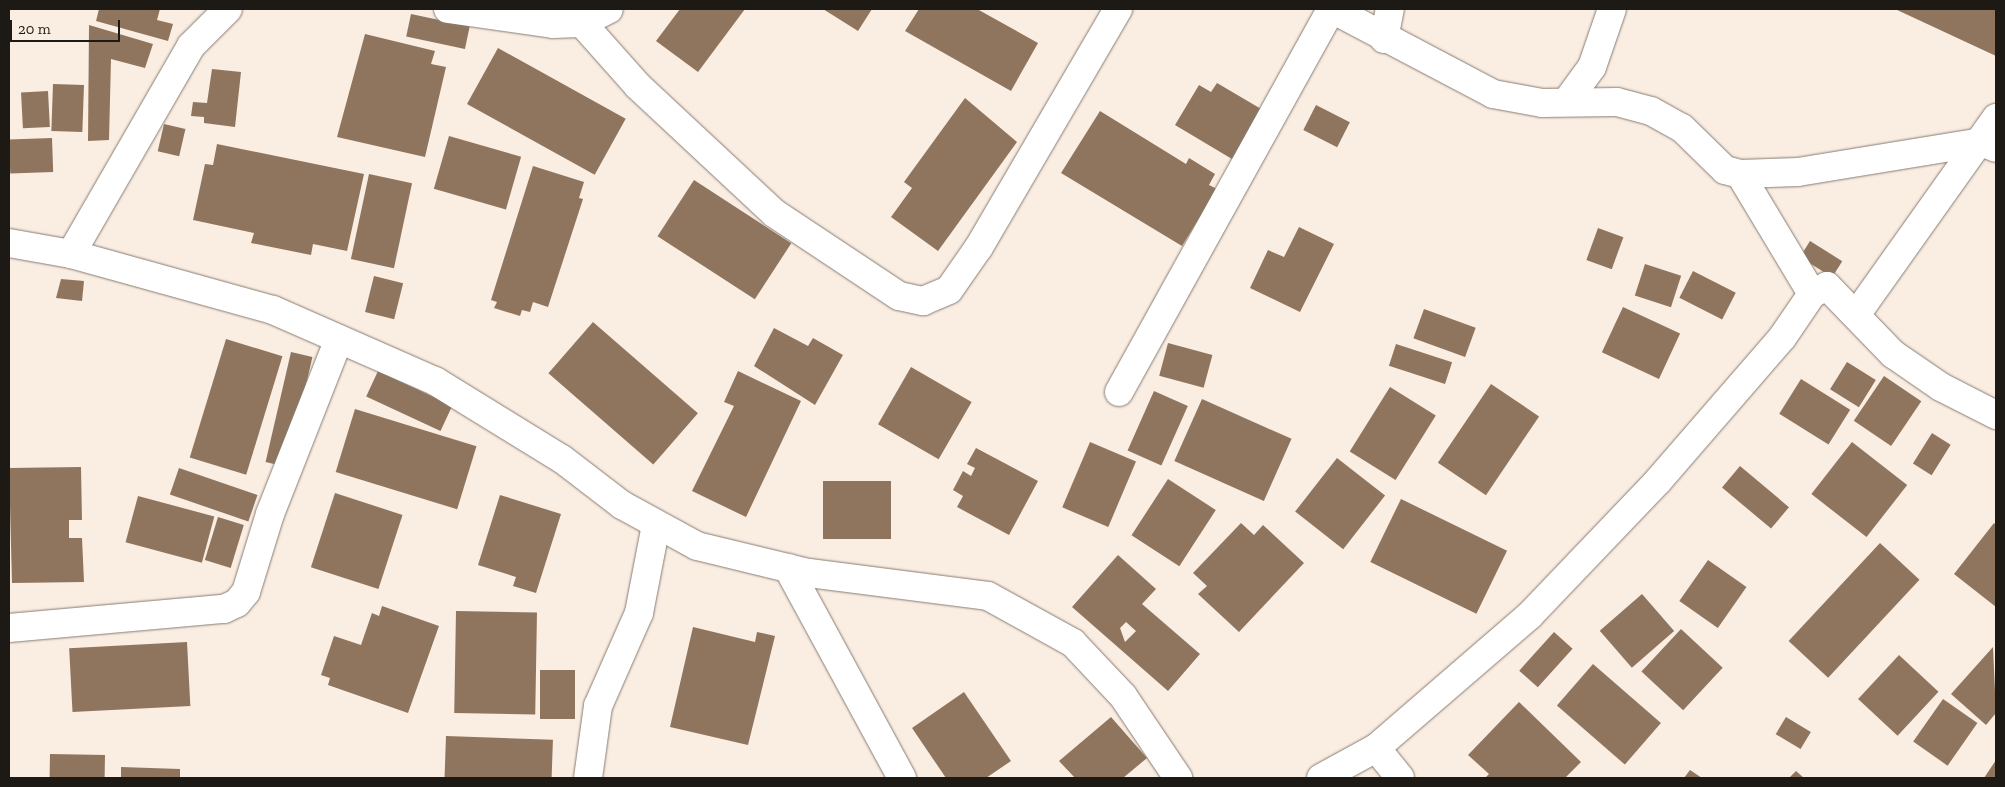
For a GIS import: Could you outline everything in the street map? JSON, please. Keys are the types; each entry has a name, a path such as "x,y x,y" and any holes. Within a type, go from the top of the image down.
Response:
{"street":[{"path":"71,254 191,46 228,9"},
{"path":"448,9 553,24 582,23 610,9"},
{"path":"582,23 638,86 774,213 899,296 923,300 949,290 979,247 1118,9"},
{"path":"1118,392 1331,9 1384,39 1493,94 1542,103 1567,101 1617,102 1652,111 1682,128 1725,170 1740,174 1798,172 1989,146"},
{"path":"1384,39 1390,9"},
{"path":"1567,101 1592,67 1612,9"},
{"path":"1856,315 1989,146 1996,118"},
{"path":"1740,174 1812,294"},
{"path":"9,243 71,254 272,310 435,381 562,459 656,525 697,546 788,568 988,596 1073,643 1123,696 1178,778"},
{"path":"1321,778 1376,748 1478,664 1550,594 1658,481 1782,338 1812,294 1827,286 1893,354 1941,387 1996,415"},
{"path":"9,628 224,609 237,603 246,592 268,521 339,339"},
{"path":"588,778 598,706 638,613 656,525"},
{"path":"788,568 902,778"},
{"path":"1376,748 1400,778"}],"building":[{"path":"99,9 160,9 157,20 173,24 168,41 96,21"},
{"path":"680,9 745,9 698,72 656,41"},
{"path":"823,9 872,9 858,31"},
{"path":"919,9 977,9 1038,43 1011,91 905,31"},
{"path":"1895,9 1996,9 1996,56"},
{"path":"411,14 470,26 465,49 406,36"},
{"path":"89,25 153,44 145,68 111,59 109,140 88,141"},
{"path":"365,34 435,51 431,64 446,67 425,157 337,137"},
{"path":"498,48 626,119 595,175 467,104"},
{"path":"212,69 241,72 235,127 204,123 204,117 191,116 193,102 207,103"},
{"path":"1217,83 1268,113 1237,162 1175,125 1199,85 1211,92"},
{"path":"53,84 84,85 82,132 51,131"},
{"path":"48,91 50,127 23,128 21,92"},
{"path":"965,98 1017,142 938,251 891,217 912,188 904,182"},
{"path":"1316,105 1350,122 1337,147 1303,130"},
{"path":"1100,111 1186,164 1189,158 1215,174 1209,185 1217,189 1182,246 1061,173"},
{"path":"164,124 185,129 179,156 158,151"},
{"path":"449,136 521,157 506,210 434,189"},
{"path":"52,138 53,172 10,173 9,140"},
{"path":"217,144 364,174 347,251 313,244 311,255 251,243 254,233 193,220 205,164 213,165"},
{"path":"533,166 584,182 579,198 583,199 548,307 533,302 530,312 522,310 520,316 494,308 497,302 491,300"},
{"path":"369,174 412,183 394,268 351,259"},
{"path":"694,180 791,243 755,299 658,236"},
{"path":"1299,227 1334,244 1300,312 1250,288 1268,250 1284,257"},
{"path":"1598,228 1623,237 1612,269 1586,260"},
{"path":"1810,241 1842,261 1832,277 1800,257"},
{"path":"1645,264 1681,276 1671,307 1635,295"},
{"path":"1693,271 1736,293 1722,320 1679,298"},
{"path":"374,276 403,283 394,319 365,312"},
{"path":"61,279 84,281 82,301 56,298"},
{"path":"1623,307 1680,334 1659,379 1602,352"},
{"path":"1424,309 1476,328 1465,357 1413,338"},
{"path":"593,322 698,413 653,465 548,373"},
{"path":"774,328 808,346 813,338 843,355 815,405 754,366"},
{"path":"226,339 282,356 246,475 190,458"},
{"path":"1168,343 1212,355 1204,388 1159,376"},
{"path":"1396,344 1452,362 1445,384 1389,366"},
{"path":"291,352 312,357 287,467 266,462"},
{"path":"1847,362 1876,380 1859,407 1830,389"},
{"path":"911,367 972,402 939,459 878,424"},
{"path":"378,371 452,406 440,431 366,396"},
{"path":"738,371 801,401 746,517 692,491 734,406 724,402"},
{"path":"1884,376 1921,401 1891,446 1854,421"},
{"path":"1801,379 1850,410 1828,445 1779,414"},
{"path":"1491,384 1539,416 1486,495 1438,463"},
{"path":"1390,387 1436,416 1396,480 1350,451"},
{"path":"1154,391 1188,406 1161,465 1128,450"},
{"path":"1202,399 1292,439 1264,501 1174,461"},
{"path":"355,409 476,446 457,509 336,472"},
{"path":"1932,433 1951,445 1932,475 1913,464"},
{"path":"1090,442 1136,462 1108,527 1062,507"},
{"path":"1852,442 1907,485 1867,537 1811,494"},
{"path":"976,448 1038,481 1009,535 957,507 963,496 953,490 963,471 971,476 975,468 967,464"},
{"path":"1337,458 1385,496 1343,549 1295,512"},
{"path":"1740,466 1789,507 1771,529 1722,487"},
{"path":"81,467 82,520 69,520 69,538 82,538 84,582 12,583 9,468"},
{"path":"179,468 257,495 248,521 170,494"},
{"path":"1168,479 1216,510 1179,566 1132,535"},
{"path":"823,481 891,481 891,539 823,539"},
{"path":"335,493 403,515 378,589 311,567"},
{"path":"500,495 561,514 536,593 513,586 516,577 478,565"},
{"path":"138,496 214,516 202,563 126,542"},
{"path":"1401,499 1507,551 1476,614 1370,562"},
{"path":"218,517 244,525 231,568 205,560"},
{"path":"1241,523 1254,535 1263,525 1304,563 1239,632 1198,594 1207,586 1193,573"},
{"path":"1994,523 1996,525 1996,607 1954,574"},
{"path":"1880,543 1919,580 1828,678 1789,641"},
{"path":"1118,555 1156,589 1142,604 1200,654 1168,691 1072,607","holes":["1126,622 1136,631 1125,642 1120,628"]},
{"path":"1708,560 1747,587 1718,628 1679,601"},
{"path":"1642,594 1674,631 1632,668 1600,631"},
{"path":"382,606 439,626 408,713 328,685 330,678 321,675 334,636 361,645 372,613 379,616"},
{"path":"456,611 537,612 535,714 454,713"},
{"path":"693,627 755,642 757,632 775,636 748,745 670,727"},
{"path":"1681,629 1723,668 1683,710 1641,671"},
{"path":"1554,632 1573,649 1538,687 1519,671"},
{"path":"187,642 190,706 73,712 69,648"},
{"path":"1993,647 1996,713 1986,725 1951,694"},
{"path":"1899,655 1938,692 1898,736 1858,699"},
{"path":"1593,664 1661,723 1625,765 1557,706"},
{"path":"540,670 575,670 575,719 540,719"},
{"path":"964,692 1011,761 986,778 946,778 912,728"},
{"path":"1943,699 1977,723 1948,766 1913,742"},
{"path":"1519,702 1581,762 1565,778 1485,778 1489,774 1468,755"},
{"path":"1111,717 1147,758 1123,778 1075,778 1059,761"},
{"path":"1786,717 1811,732 1801,749 1776,734"},
{"path":"446,736 553,740 552,778 445,778"},
{"path":"50,754 105,755 105,778 50,778"},
{"path":"1996,760 1996,778 1984,778"},
{"path":"121,767 180,769 180,778 121,778"},
{"path":"1690,770 1702,778 1684,778"},
{"path":"1796,771 1804,778 1789,778"}]}
